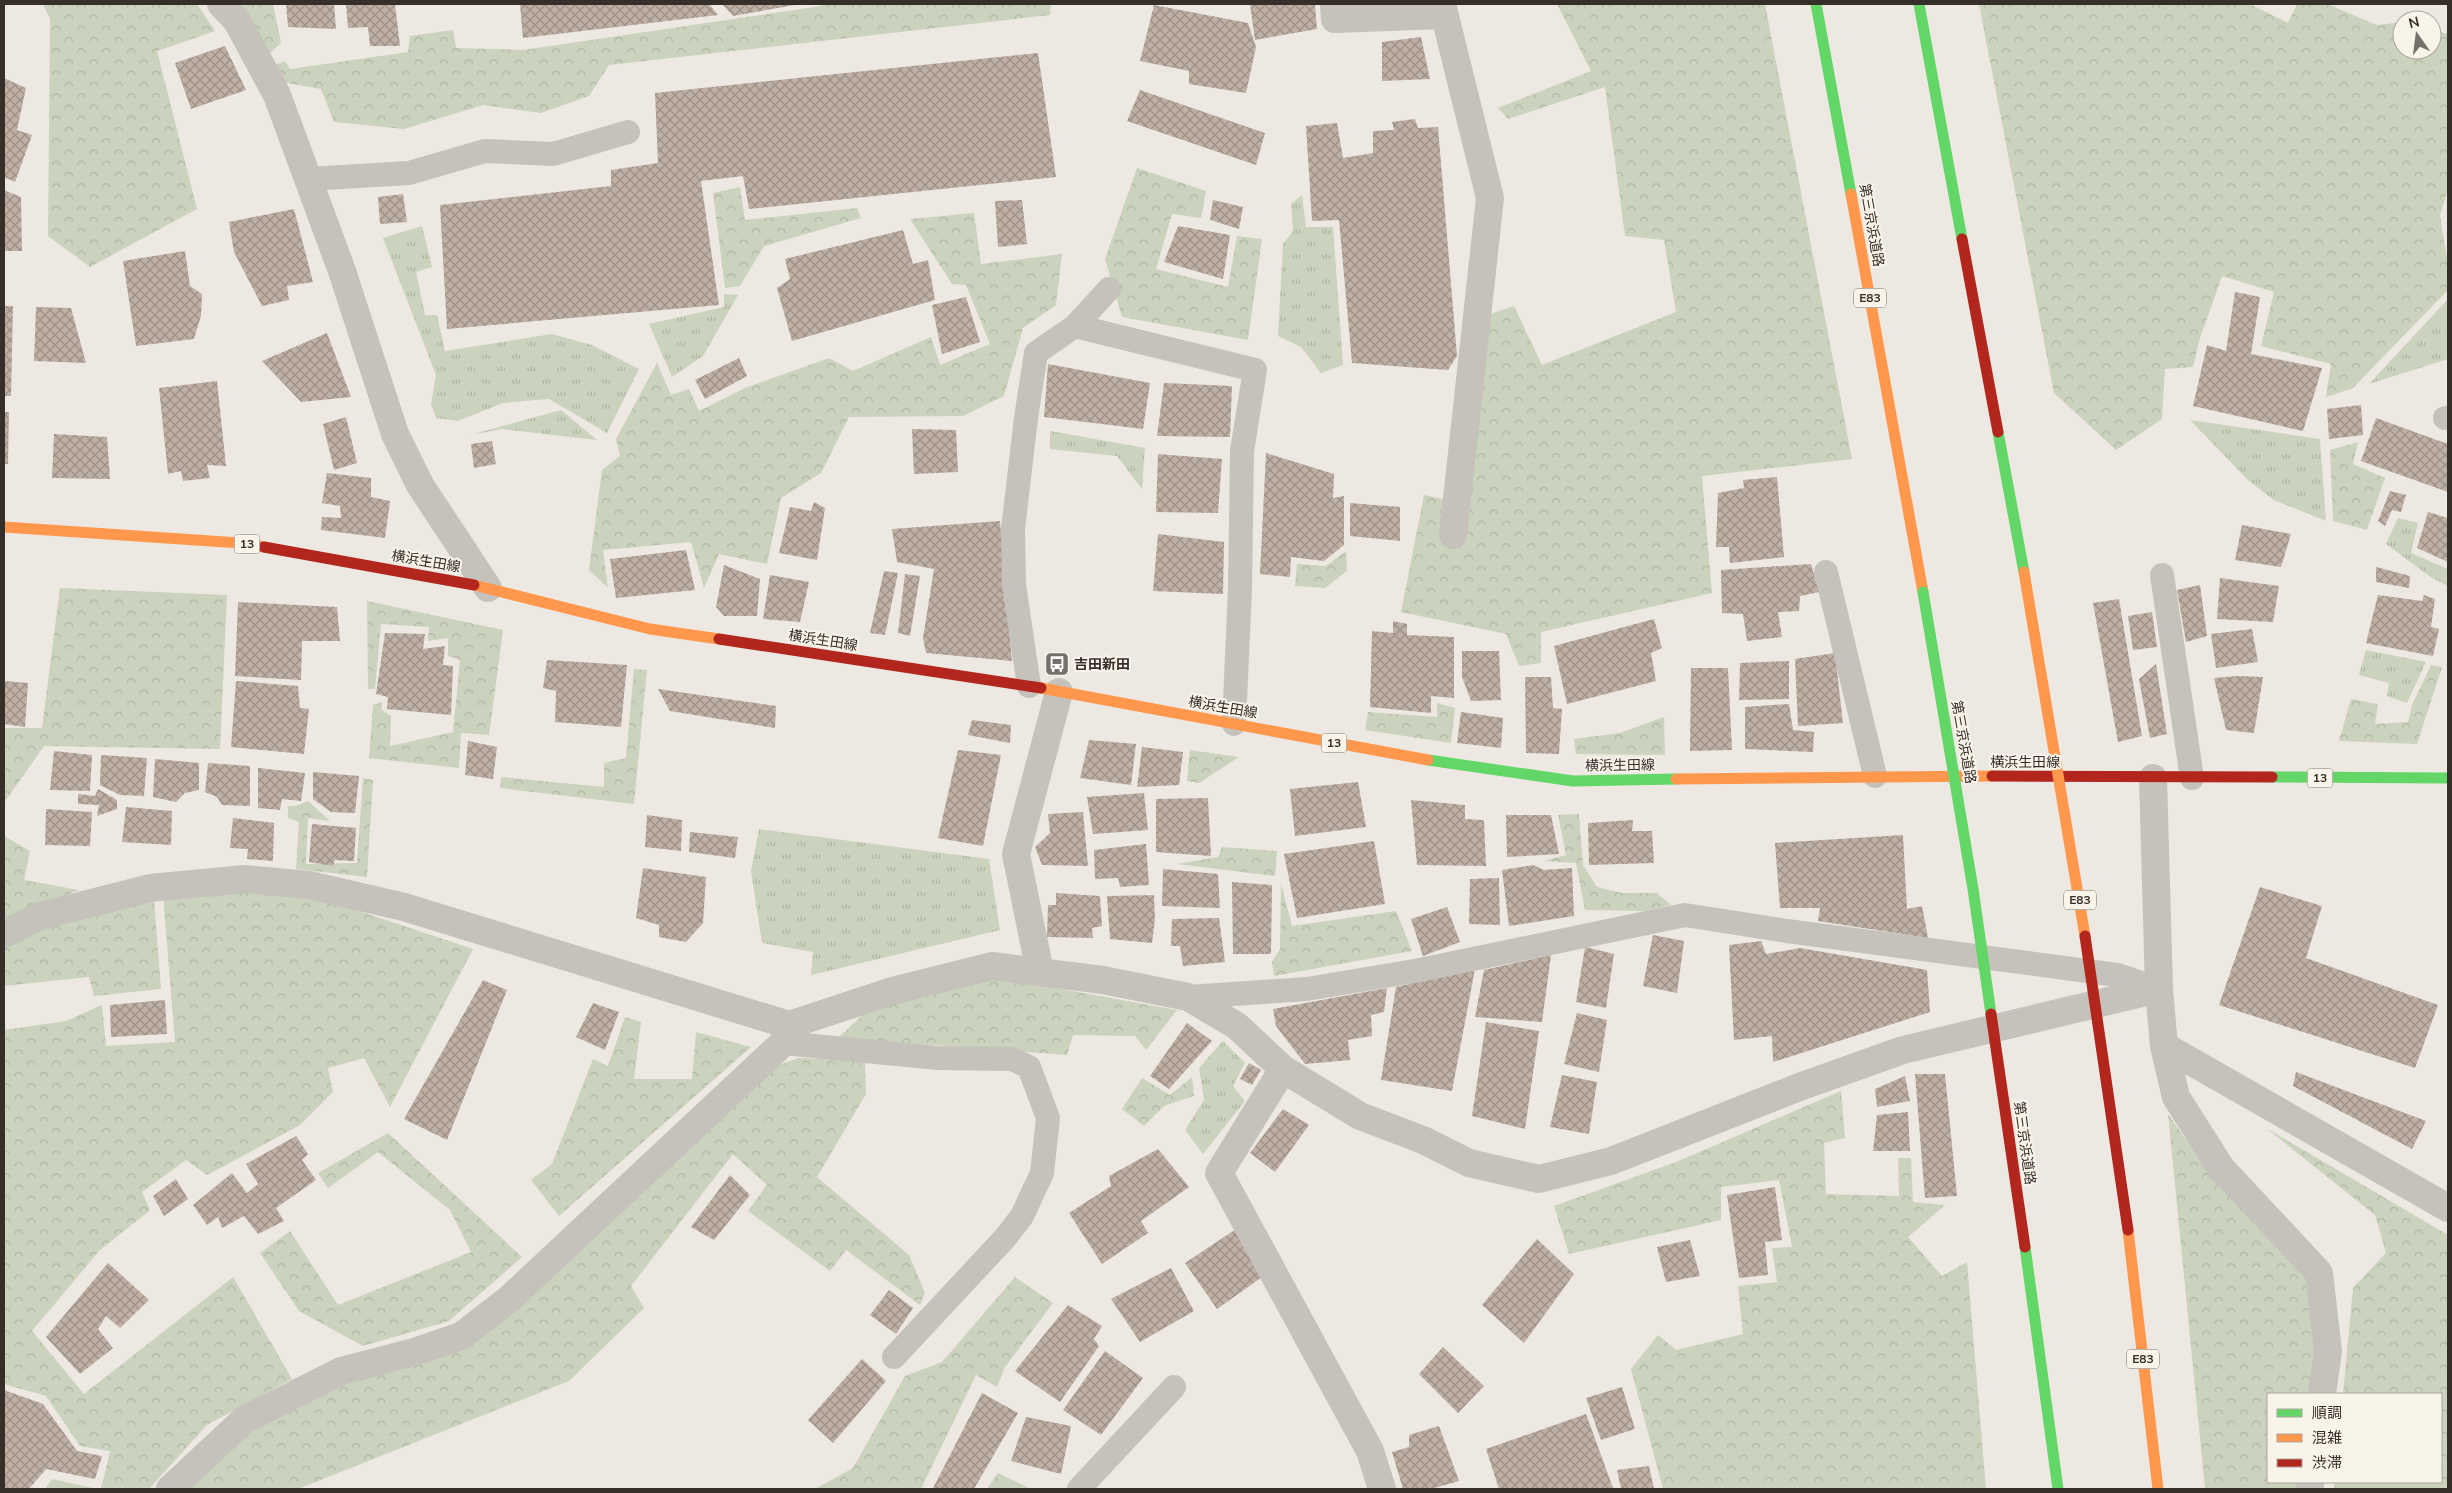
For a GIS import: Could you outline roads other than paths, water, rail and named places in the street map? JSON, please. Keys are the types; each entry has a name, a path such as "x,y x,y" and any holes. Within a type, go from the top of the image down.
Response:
{"main road":[{"name":"第三京浜道路","path":"1816,4 1923,592 1973,889 2058,1489"},
{"name":"E83","path":"1919,4 2024,572 2077,881 2128,1230 2158,1489"},
{"name":"横浜生田線","path":"4,527 240,543 488,588 650,629 1029,686 1433,761 1573,780 1875,776 2448,778"}],"street":[{"path":"221,4 238,21 276,95 342,271 395,434 420,485 488,588"},
{"path":"1334,4 1335,19 1442,9 1490,198 1448,489 1453,536"},
{"path":"1040,972 1016,854 1058,692"},
{"path":"2153,778 2159,989 2164,1046 2176,1098 2221,1168 2319,1273 2328,1351 2322,1393"},
{"path":"4,934 40,916 150,888 244,879 309,885 404,907 786,1034"},
{"path":"170,1489 244,1420 340,1371 414,1352 461,1336 509,1300 786,1034 892,991 992,966 1103,980 1188,997 1237,1026 1283,1068 1360,1116 1422,1140 1469,1163 1539,1179 1612,1161 1802,1086 1903,1050 2159,989"},
{"path":"2164,1046 2448,1208"},
{"path":"1283,1068 1220,1172 1370,1451 1373,1484"}],"lane":[{"path":"308,179 409,173 485,151 554,154 628,132"},
{"path":"1029,686 1014,585 1013,529 1036,353 1076,326 1110,289"},
{"path":"1076,326 1254,370 1242,451 1240,589 1234,724"},
{"path":"1826,572 1875,776"},
{"path":"2162,575 2192,778"},
{"path":"1188,997 1307,989 1420,970 1685,915 1787,931 2117,975 2159,989"},
{"path":"786,1034 938,1058 1012,1059 1030,1067 1048,1118 1042,1173 1022,1216 1005,1238 894,1357"},
{"path":"1079,1489 1174,1388"}],"place":[{"name":"吉田新田","path":"1057,664"}]}
